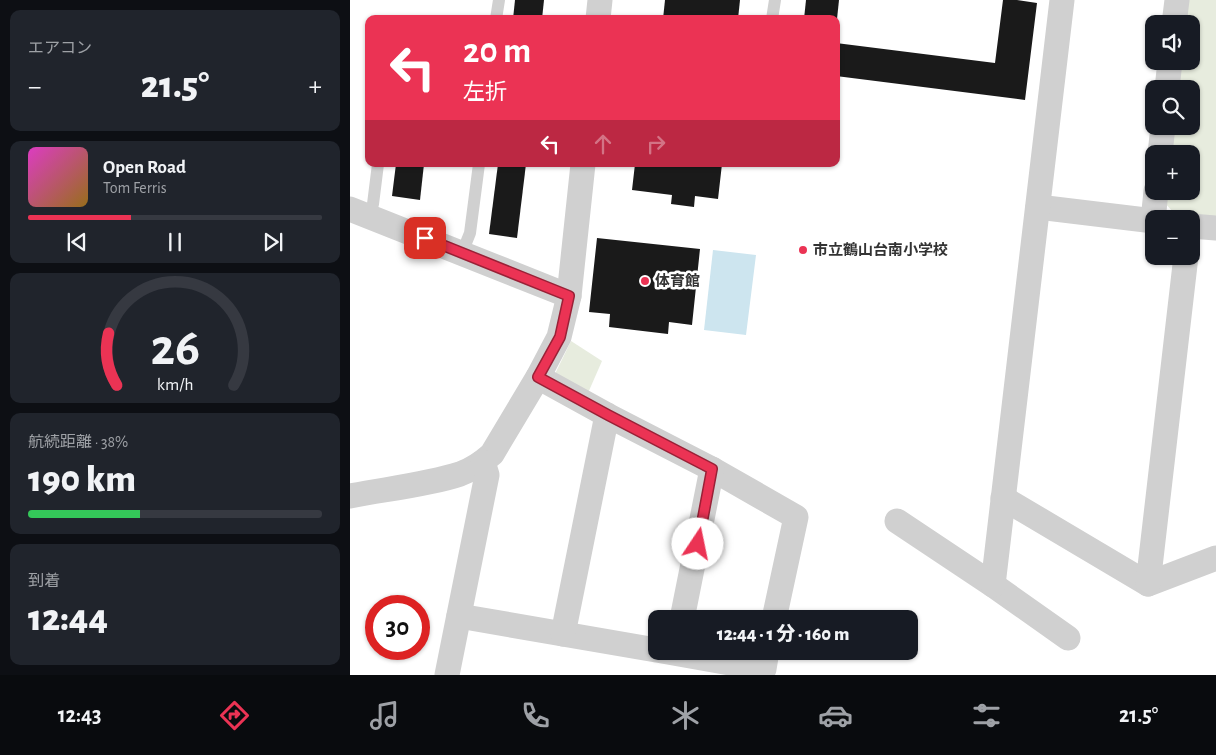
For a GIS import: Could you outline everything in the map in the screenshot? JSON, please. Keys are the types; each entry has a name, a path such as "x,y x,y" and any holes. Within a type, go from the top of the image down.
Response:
{"street":[{"path":"598,15 600,0"},
{"path":"992,584 1062,0"},
{"path":"1175,15 1177,0"},
{"path":"350,496 461,474 483,462 492,454 560,337 569,296 583,167"},
{"path":"1038,207 1145,220"},
{"path":"360,213 569,296"},
{"path":"1200,227 1216,228"},
{"path":"1148,584 1185,265"},
{"path":"538,377 712,469 796,517 776,610"},
{"path":"563,634 608,415"},
{"path":"447,675 487,475 483,462"},
{"path":"684,610 712,469"},
{"path":"1003,498 1148,584"},
{"path":"897,521 992,584 1068,638"},
{"path":"1148,584 1216,558"},
{"path":"459,616 648,649"},
{"path":"713,660 764,669 766,660"}],"lane":[{"path":"497,15 499,0"},
{"path":"773,15 775,0"},
{"path":"360,213 373,204 378,167"},
{"path":"462,253 470,233 479,167"}],"shaded area":[{"path":"1187,0 1216,0 1216,217 1200,215 1200,210 1171,210 1165,203 1165,200 1200,200 1200,145 1171,145 1172,135 1200,135 1200,80 1178,80 1179,70 1200,70 1200,15 1185,15"},
{"path":"571,341 602,361 588,393 554,376"}],"water":[{"path":"713,250 756,255 746,335 704,330"}],"building":[{"path":"515,0 544,0 542,15 513,15"},
{"path":"665,0 740,0 738,15 663,15"},
{"path":"806,0 839,0 837,15 804,15"},
{"path":"1003,0 1037,3 1025,100 840,77 840,44 995,63"},
{"path":"396,167 424,167 420,200 392,196"},
{"path":"498,167 526,167 517,238 489,234"},
{"path":"635,167 722,167 718,199 695,196 694,207 671,204 672,195 632,190"},
{"name":"体育館","path":"597,238 700,249 692,325 669,322 668,334 609,327 610,314 589,312"}],"place":[{"name":"市立鶴山台南小学校","path":"803,250"},
{"name":"体育館","path":"645,281"}],"route":[{"path":"425,238 569,296 560,337 538,377 712,469 698,544"}]}
